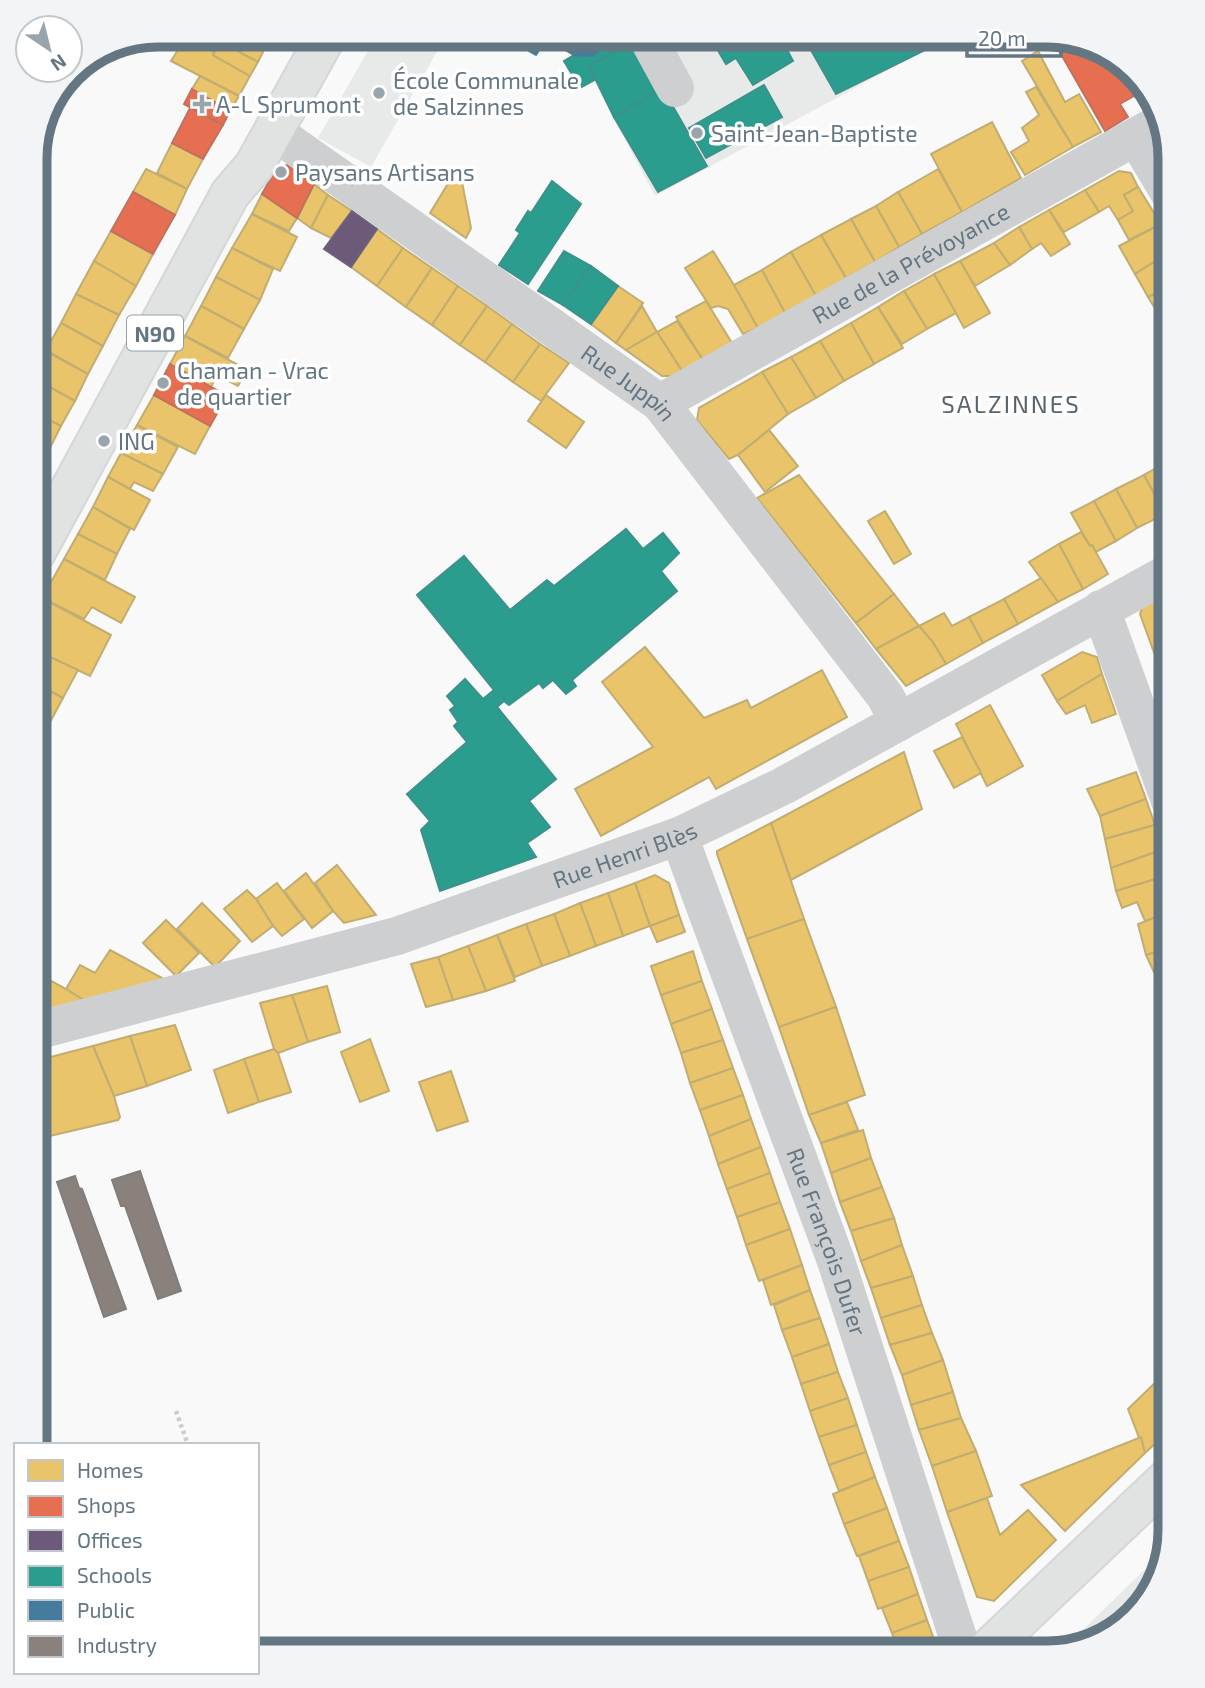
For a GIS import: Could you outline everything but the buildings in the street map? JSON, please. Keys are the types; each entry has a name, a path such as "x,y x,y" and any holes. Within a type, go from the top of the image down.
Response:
{"main road":[{"name":"N90","path":"230,194 240,159 296,47"},
{"name":"N90","path":"47,532 230,194 254,166 320,47"},
{"path":"997,1641 1158,1487"}],"street":[{"path":"653,47 675,88"},
{"path":"1148,130 1158,159"},
{"name":"Rue de la Prévoyance","path":"660,403 1148,130"},
{"name":"Rue Juppin","path":"274,131 660,403 885,696 899,722"},
{"name":"Rue Henri Blès","path":"47,1028 397,936 679,836 783,786 1158,578"},
{"path":"1101,609 1158,768"},
{"name":"Rue François Dufer","path":"679,836 836,1261 959,1641"}],"path":[{"path":"176,1411 187,1443"}],"shaded area":[{"name":"École Communale de Salzinnes","path":"370,47 439,48 371,167 318,138"},
{"name":"Saint-Jean-Baptiste","path":"616,47 931,47 655,196 588,70"},
{"path":"1153,1562 1143,1585 1125,1608 1102,1626 1076,1637"}],"place":[{"name":"École Communale de Salzinnes","path":"379,93"},
{"name":"A-L Sprumont","path":"202,104"},
{"name":"Saint-Jean-Baptiste","path":"697,133"},
{"name":"Paysans Artisans","path":"281,172"},
{"name":"Chaman - Vrac de quartier","path":"163,383"},
{"name":"ING","path":"104,441"}],"district":[{"name":"SALZINNES","path":"1011,403"}]}
